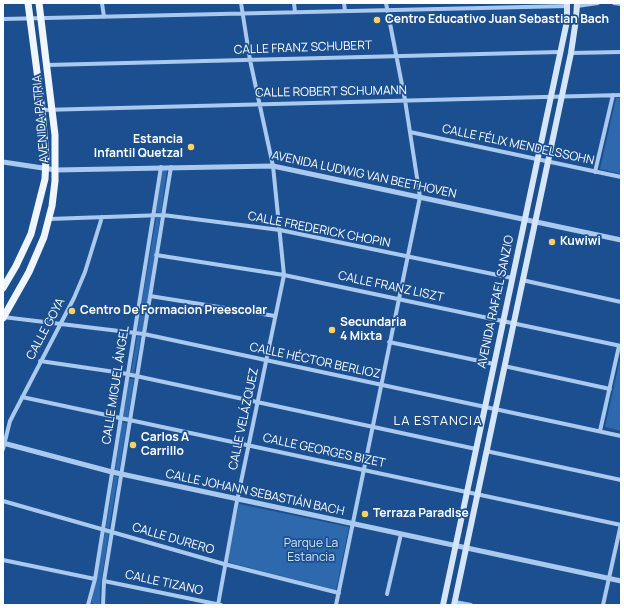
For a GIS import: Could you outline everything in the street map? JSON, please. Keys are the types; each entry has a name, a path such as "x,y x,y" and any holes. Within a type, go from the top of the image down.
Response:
{"main road":[{"name":"AVENIDA PATRIA","path":"3,288 16,266 31,234 43,190 46,169 42,110 28,3"},
{"name":"AVENIDA PATRIA","path":"3,318 29,272 44,237 49,219 56,170 52,109 39,3"},
{"name":"AVENIDA RAFAEL SANZIO","path":"455,603 534,221 571,53 577,4"},
{"name":"AVENIDA RAFAEL SANZIO","path":"443,605 567,21 568,5"}],"street":[{"path":"102,3 104,17"},
{"name":"CALLE VELÁZQUEZ","path":"219,605 224,564 284,275 273,166 250,60 241,3"},
{"path":"294,3 296,12"},
{"path":"344,3 345,11"},
{"path":"336,605 380,385 420,197 405,100 386,3"},
{"path":"449,3 450,8"},
{"path":"577,4 598,3"},
{"path":"614,3 621,4"},
{"path":"3,19 568,5"},
{"name":"CALLE FRANZ SCHUBERT","path":"47,65 560,52"},
{"path":"571,53 621,52"},
{"path":"595,172 613,95"},
{"name":"CALLE ROBERT SCHUMANN","path":"42,110 260,103 621,95"},
{"name":"CALLE FÉLIX MENDELSSOHN","path":"410,132 621,177"},
{"name":"AVENIDA LUDWIG VAN BEETHOVEN","path":"3,162 56,170 273,166 621,240"},
{"name":"CALLE MIGUEL ÁNGEL","path":"88,605 95,579 161,167"},
{"name":"CALLE MIGUEL ÁNGEL","path":"103,605 104,581 171,167"},
{"name":"CALLE FREDERICK CHOPIN","path":"49,219 163,215 280,230 512,278"},
{"name":"CALLE GOYA","path":"3,445 10,421 85,272 102,217"},
{"name":"CALLE FRANZ LISZT","path":"156,255 284,275 620,346"},
{"path":"522,280 621,302"},
{"path":"150,296 275,316"},
{"name":"CALLE HÉCTOR BERLIOZ","path":"3,318 144,334 621,436"},
{"path":"389,342 494,364"},
{"path":"600,431 620,346"},
{"path":"40,361 128,375 476,449"},
{"path":"504,366 610,389"},
{"name":"CALLE GEORGES BIZET","path":"22,397 621,524"},
{"name":"CALLE JOHANN SEBASTIÁN BACH","path":"3,445 121,474 621,581"},
{"path":"486,451 621,480"},
{"name":"CALLE DURERO","path":"3,501 224,564 339,593"},
{"path":"603,605 621,524"},
{"path":"387,594 401,534"},
{"path":"3,560 95,579"},
{"name":"CALLE TIZANO","path":"104,581 219,605"},
{"path":"455,603 471,605"}],"green space":[{"path":"616,98 621,98 621,174 600,169"},
{"path":"162,170 167,170 161,213 156,212"},
{"path":"156,218 160,218 143,331 137,331"},
{"path":"137,336 141,337 134,373 131,373"},
{"path":"621,355 621,431 605,427"},
{"path":"129,379 134,379 128,418 123,417"},
{"path":"122,422 127,423 119,471 115,471"},
{"path":"114,476 118,477 109,529 106,527"},
{"name":"Parque La Estancia","path":"239,504 349,527 336,590 227,562"},
{"path":"105,532 109,533 100,589 100,605 91,605"}],"place":[{"name":"Centro Educativo Juan Sebastian Bach","path":"377,20"},
{"name":"Estancia Infantil Quetzal","path":"191,147"},
{"name":"Kuwiwi","path":"552,242"},
{"name":"Centro De Formacion Preescolar","path":"72,311"},
{"name":"Secundaria 4 Mixta","path":"332,330"},
{"name":"Carlos A Carrillo","path":"133,445"},
{"name":"Terraza Paradise","path":"365,514"}],"district":[{"name":"LA ESTANCIA","path":"438,421"}]}
